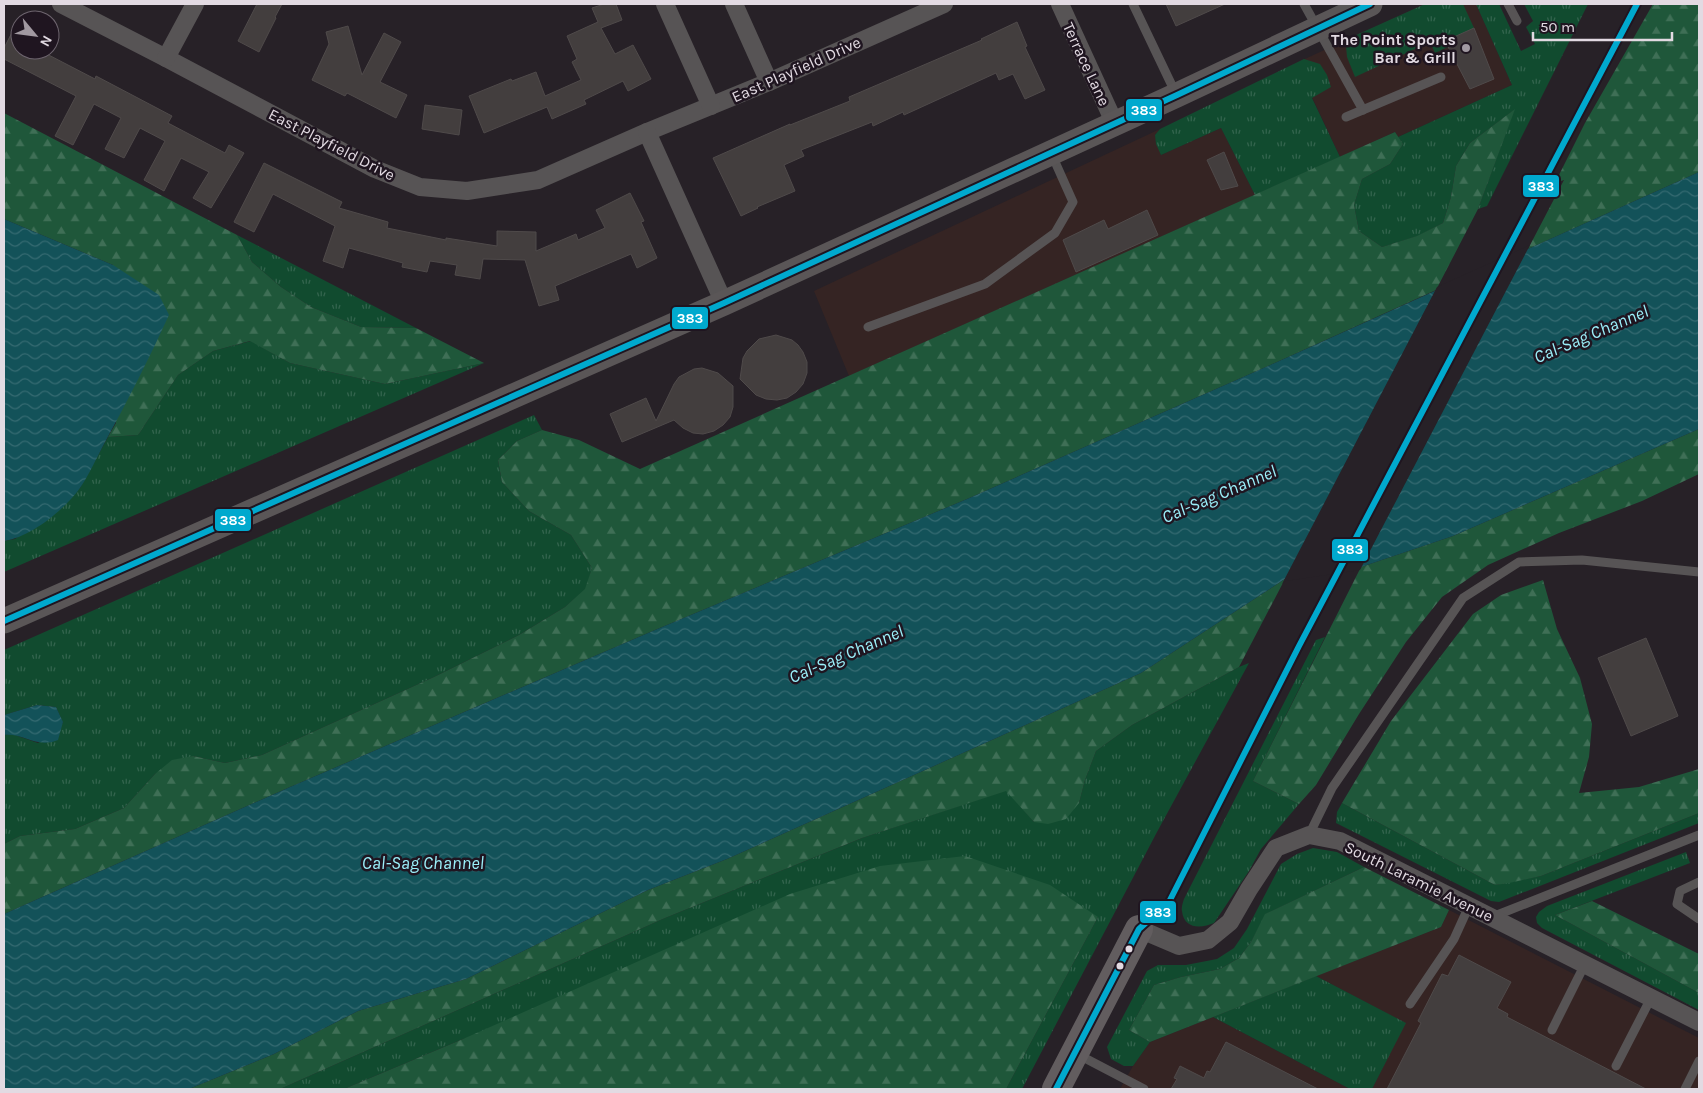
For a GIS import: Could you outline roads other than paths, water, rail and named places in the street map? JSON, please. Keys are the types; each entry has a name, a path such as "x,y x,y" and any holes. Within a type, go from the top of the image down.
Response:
{"main road":[{"path":"4,621 724,303 1115,124 1370,4"},
{"path":"1056,1089 1139,929"}],"street":[{"name":"East Playfield Drive","path":"61,4 376,169 420,186 467,191 538,180 647,132 769,82 944,4"},
{"path":"166,58 195,4"},
{"path":"665,4 711,106"},
{"path":"734,4 769,82"},
{"name":"Terrace Lane","path":"1062,5 1115,124"},
{"path":"647,132 724,303"},
{"path":"1139,929 1179,946 1208,940 1230,922 1249,888 1276,848 1308,835"},
{"name":"South Laramie Avenue","path":"1308,835 1340,841 1699,1022"}],"lane":[{"path":"1133,4 1177,95"},
{"path":"1304,4 1363,110"},
{"path":"1508,4 1517,21"},
{"path":"1346,117 1440,77"},
{"path":"868,327 985,284 1055,233 1073,202 1051,152"},
{"path":"1308,835 1332,788 1463,598 1519,562 1582,560 1699,572"},
{"path":"1492,917 1699,835"},
{"path":"1699,882 1680,891 1677,904 1699,919"},
{"path":"1410,1004 1454,939 1469,906"},
{"path":"1552,1030 1585,964"},
{"path":"1616,1066 1651,998"},
{"path":"1075,1053 1144,1089"},
{"path":"1685,1089 1699,1061"}],"water":[{"name":"Cal-Sag Channel","path":"1699,172 1699,429 1453,536 1361,567 1285,579 1141,673 727,859 648,890 466,979 358,1011 274,1054 189,1089 4,1089 4,914 290,787 655,630 967,499"},
{"path":"4,219 113,265 159,295 169,315 154,348 80,488 65,505 36,528 4,541"},
{"path":"37,705 56,707 63,722 58,740 43,743 18,736 4,735 4,715"}],"place":[{"name":"The Point Sports Bar & Grill","path":"1466,48"}]}
